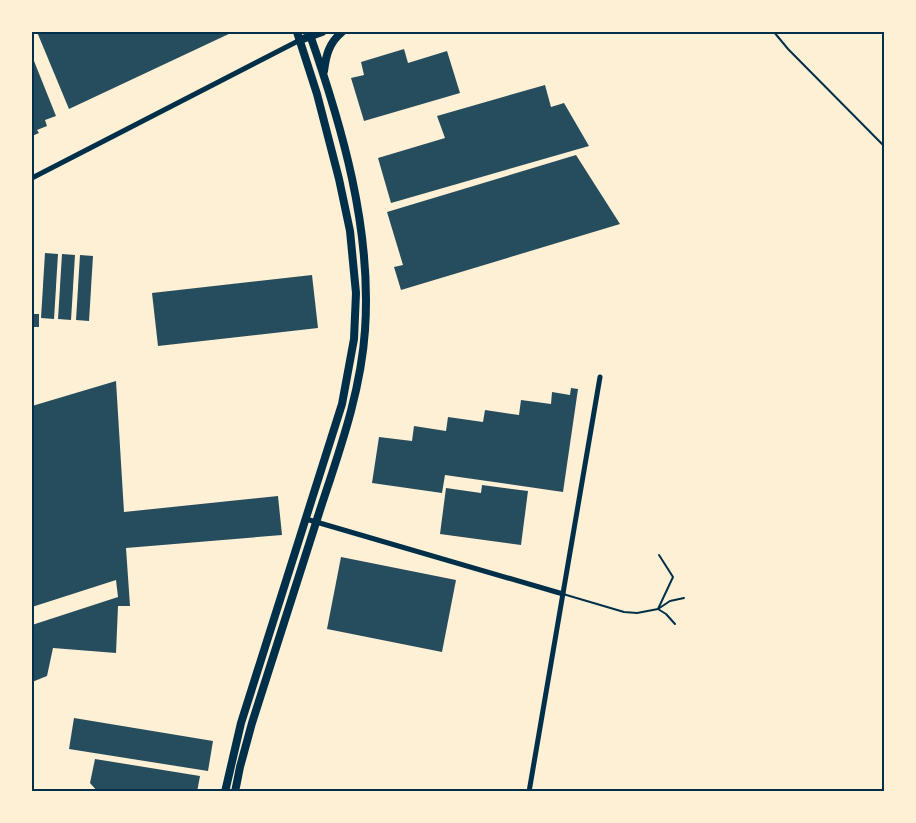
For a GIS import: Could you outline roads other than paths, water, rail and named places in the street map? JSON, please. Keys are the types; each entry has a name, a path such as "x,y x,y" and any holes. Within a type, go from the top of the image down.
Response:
{"main road":[{"path":"225,792 241,723 346,388 354,339 356,293 353,247 343,196 317,93 299,36 322,32"},
{"path":"323,76 327,51 331,43 342,32"},
{"path":"235,792 249,733 356,387 363,348 366,304 362,239 354,189 341,133 310,34"}],"street":[{"path":"32,178 299,36"},
{"path":"529,792 600,377"},
{"path":"306,519 563,594"}],"lane":[{"path":"774,32 788,49 885,146"},
{"path":"658,609 673,577 659,555"},
{"path":"563,594 624,612 637,613 658,609 670,601 684,598"},
{"path":"658,609 675,624"}]}
